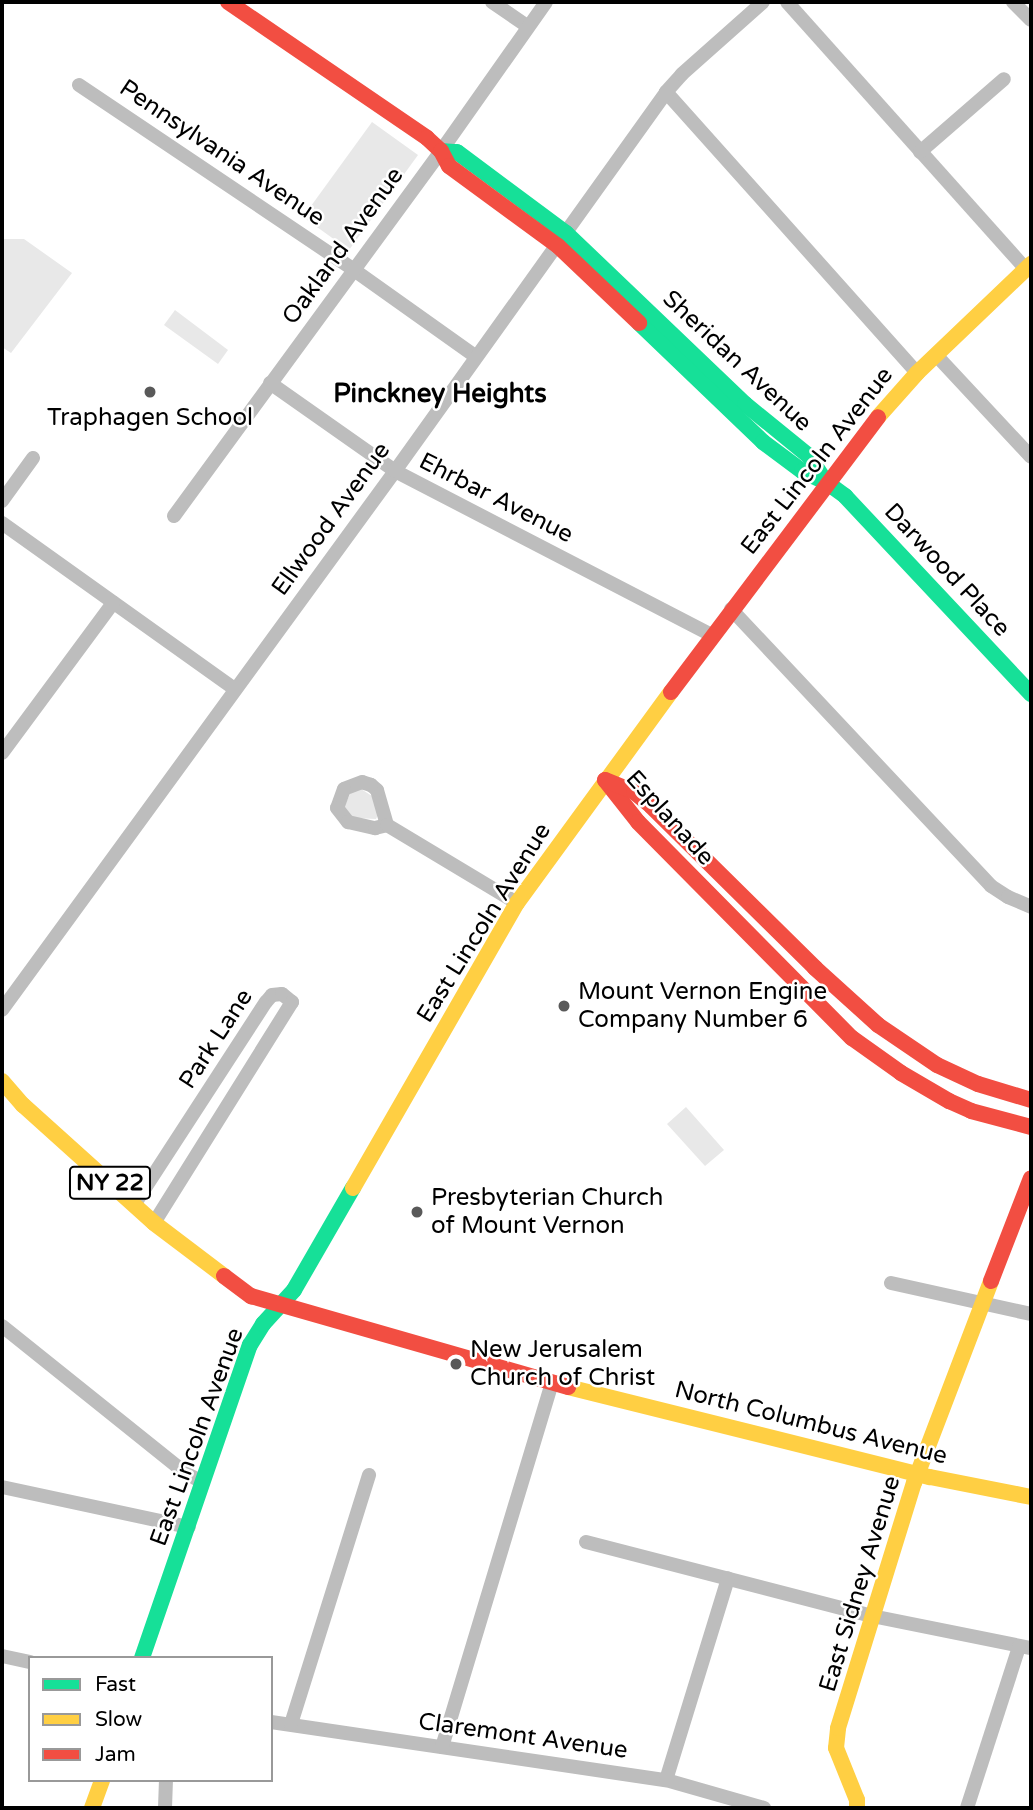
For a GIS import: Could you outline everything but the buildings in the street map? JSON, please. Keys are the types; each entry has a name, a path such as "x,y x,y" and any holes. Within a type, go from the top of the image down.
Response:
{"main road":[{"name":"Sheridan Avenue","path":"228,2 441,151 449,166 562,239 763,442 802,471 826,482"},
{"name":"East Lincoln Avenue","path":"143,1656 250,1345 294,1290 517,903 826,482 917,373 1029,267"},
{"name":"Darwood Place","path":"826,482 845,496 906,558 1031,694"},
{"name":"Esplanade","path":"605,780 634,792 650,806 815,968 878,1025 937,1065 978,1084 1031,1100"},
{"name":"Esplanade","path":"605,780 638,822 852,1038 901,1073 949,1101 971,1111 1031,1127"},
{"name":"North Columbus Avenue","path":"2,1081 23,1105 154,1223 251,1296 552,1383 918,1473 1031,1497"},
{"name":"East Sidney Avenue","path":"857,1808 857,1800 836,1748 838,1728 918,1473 1031,1178"},
{"path":"92,1808 101,1782"}],"street":[{"path":"492,2 527,26"},
{"name":"Oakland Avenue","path":"174,516 441,151 546,2"},
{"name":"Ellwood Avenue","path":"2,1010 395,471 666,92 682,74 763,2"},
{"path":"788,2 920,152 1029,267"},
{"path":"1013,2 1031,20"},
{"path":"920,152 1004,79"},
{"name":"Pennsylvania Avenue","path":"79,85 354,270 475,356"},
{"path":"666,92 917,373"},
{"path":"936,355 1031,457"},
{"name":"Ehrbar Avenue","path":"270,383 395,471 712,635"},
{"path":"2,501 33,457"},
{"path":"2,523 235,689"},
{"path":"2,753 113,603"},
{"path":"731,609 991,886 1031,907"},
{"path":"387,825 517,903"},
{"name":"Park Lane","path":"134,1205 266,1002 272,995 287,998 154,1223"},
{"path":"2,1099 23,1105"},
{"path":"891,1283 983,1306 1031,1314"},
{"path":"2,1326 187,1474 203,1482"},
{"path":"442,1747 552,1383"},
{"path":"291,1724 369,1475"},
{"path":"2,1487 189,1527"},
{"path":"586,1542 872,1616 1025,1648 967,1808"},
{"path":"666,1780 728,1578"},
{"path":"2,1656 28,1662"},
{"name":"Claremont Avenue","path":"273,1722 666,1780 764,1808"},
{"path":"165,1808 166,1782"}],"shaded area":[{"path":"372,122 418,155 349,250 303,217"},
{"path":"2,239 24,239 72,273 11,353 2,347"},
{"path":"175,310 228,350 218,364 164,325"},
{"path":"361,789 372,796 378,815 376,819 354,818 344,807 351,792"},
{"path":"686,1107 724,1150 705,1166 667,1124"}],"traffic: fast":[{"path":"441,151 457,152 566,233 745,404 809,456 826,482"},
{"path":"639,323 763,442 802,471 826,482 845,496 1031,694"},
{"path":"143,1656 250,1345 263,1324 294,1290 353,1188"}],"traffic: slow":[{"path":"878,417 917,373 1031,264"},
{"path":"353,1188 517,903 671,692"},
{"path":"2,1081 23,1105 154,1223 224,1276"},
{"path":"857,1808 857,1800 836,1748 838,1728 914,1483 991,1281"},
{"path":"568,1387 930,1477 1031,1497"},
{"path":"92,1808 101,1782"}],"traffic: jam":[{"path":"228,2 427,138 441,151 449,166 558,246 639,323"},
{"path":"671,692 878,417"},
{"path":"605,780 638,822 852,1038 901,1073 949,1101 971,1111 1031,1127"},
{"path":"605,780 634,792 651,806 815,968 878,1025 937,1065 978,1084 1031,1100"},
{"path":"991,1281 1031,1178"},
{"path":"224,1276 251,1296 568,1387"}],"place":[{"name":"Traphagen School","path":"150,392"},
{"name":"Mount Vernon Engine Company Number 6","path":"564,1006"},
{"name":"Presbyterian Church of Mount Vernon","path":"417,1212"},
{"name":"New Jerusalem Church of Christ","path":"456,1364"}],"district":[{"name":"Pinckney Heights","path":"440,394"}]}
